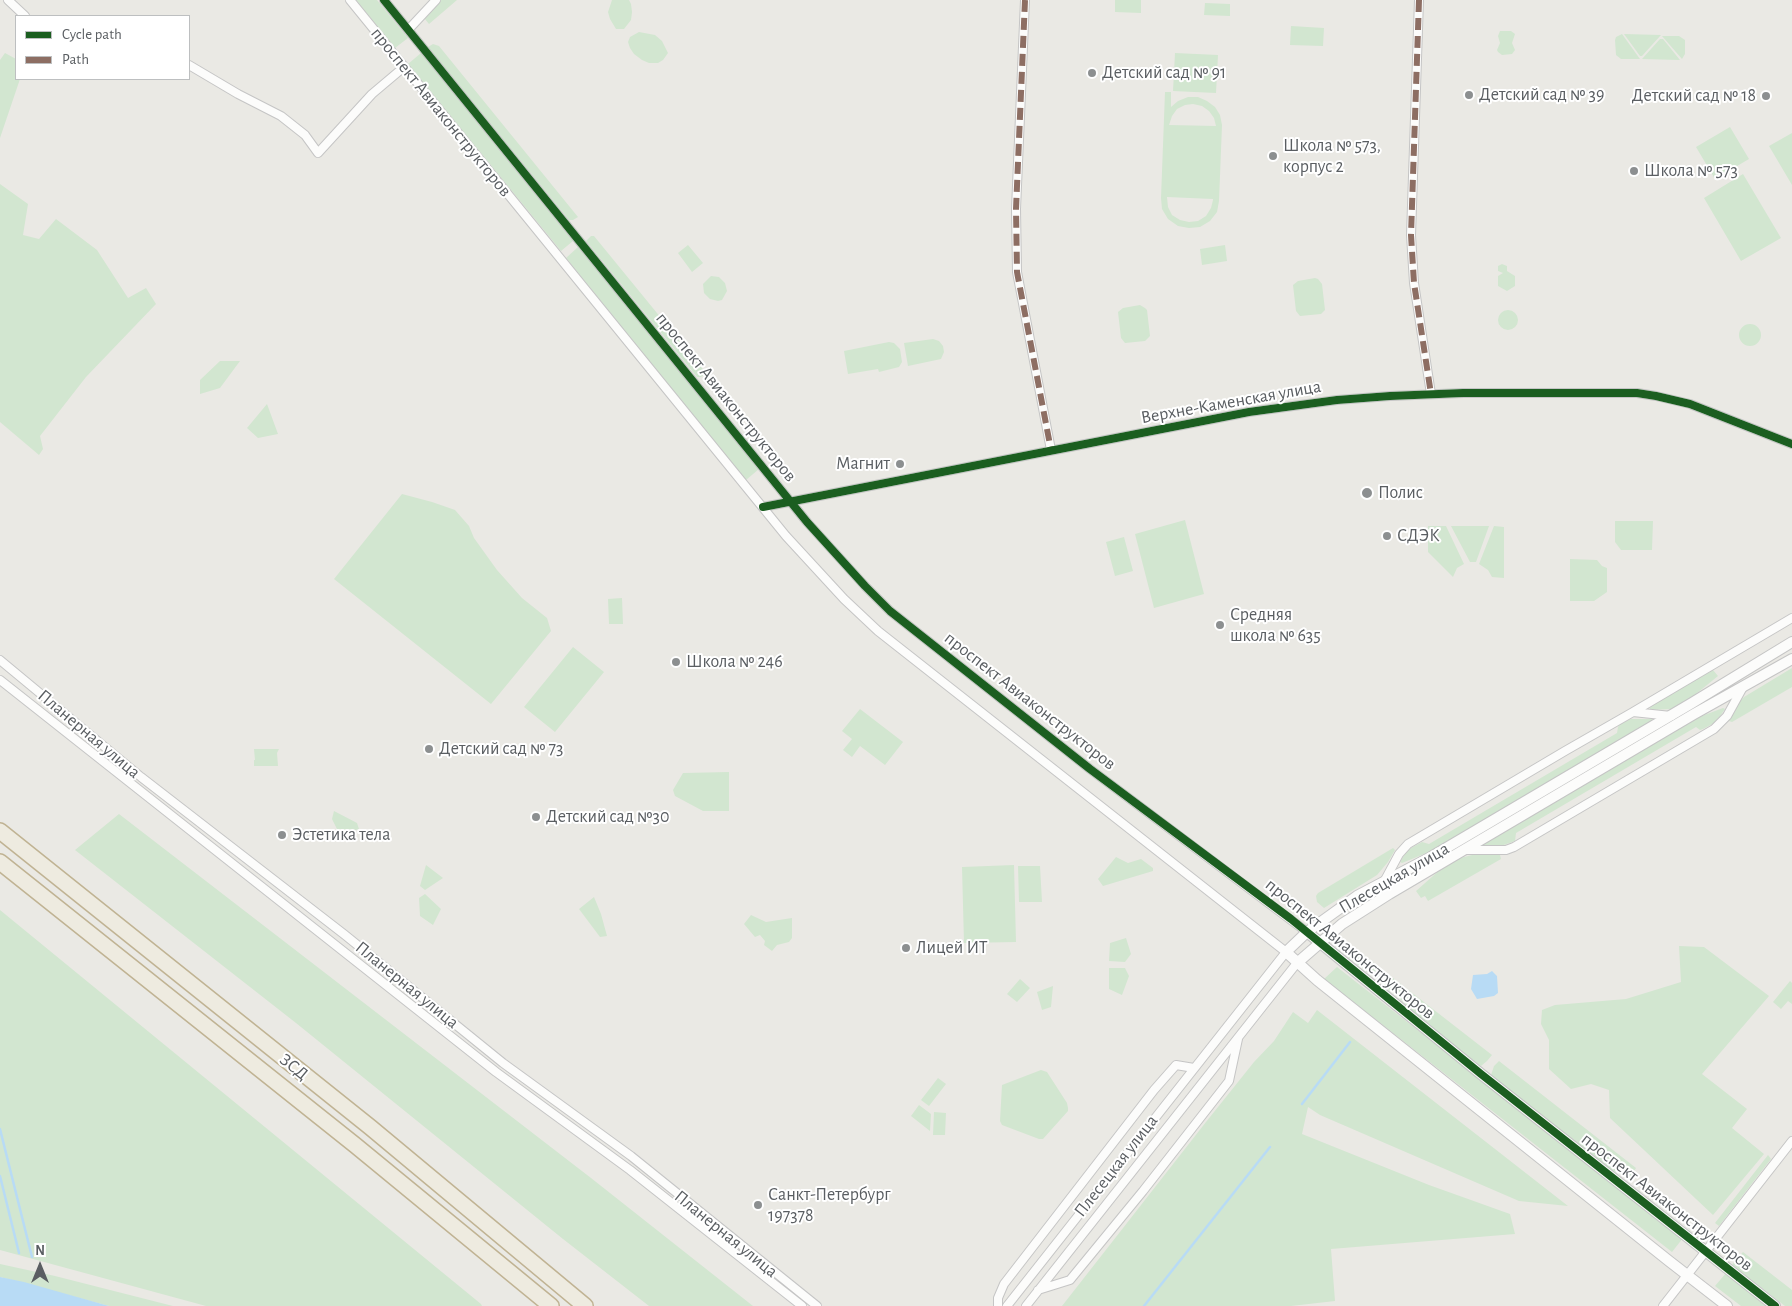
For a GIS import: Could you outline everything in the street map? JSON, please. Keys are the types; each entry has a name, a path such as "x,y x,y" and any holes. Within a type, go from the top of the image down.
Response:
{"highway":[{"name":"ЗСД","path":"0,831 370,1128 585,1306"},
{"name":"ЗСД","path":"0,862 355,1145 551,1306"}],"street":[{"path":"8,0 24,15"},
{"name":"проспект Авиаконструкторов","path":"350,0 786,536 826,580 878,631 1286,952 1297,963 1727,1306"},
{"name":"проспект Авиаконструкторов","path":"384,0 816,531 890,611 1090,769 1307,932 1481,1074 1775,1306"},
{"path":"408,30 436,0"},
{"path":"1025,0 1016,233 1017,272 1051,450"},
{"path":"1419,0 1411,235 1414,283 1431,394"},
{"path":"190,66 238,94 281,116 304,135 318,153 372,94 404,67"},
{"name":"Верхне-Каменская улица","path":"763,507 1226,416 1337,400 1431,394 1637,393 1690,404 1792,444"},
{"path":"1385,880 1399,854 1408,844 1792,618"},
{"name":"Плесецкая улица","path":"1006,1306 1286,952 1307,932 1357,896 1431,858 1792,642"},
{"name":"Плесецкая улица","path":"1026,1306 1297,963 1349,919 1462,850 1792,658"},
{"name":"Планерная улица","path":"0,660 141,776 345,935 502,1063 631,1156 817,1306"},
{"name":"Планерная улица","path":"0,680 496,1072 630,1170 802,1306"},
{"path":"1462,850 1506,850 1514,846 1714,729 1727,716 1743,687"},
{"path":"1633,712 1670,716"},
{"path":"1038,1290 1070,1280 1143,1191 1228,1080 1238,1038"},
{"path":"998,1306 998,1298 1004,1284 1154,1090 1176,1065 1194,1068"},
{"path":"1663,1306 1792,1141"}],"green space":[{"path":"356,0 377,0 408,38 395,48"},
{"path":"440,0 457,0 429,24 424,18"},
{"path":"612,0 629,0 631,4 631,20 624,29 616,29 610,19 608,12"},
{"path":"1115,0 1141,0 1141,13 1115,12"},
{"path":"1205,3 1230,4 1230,16 1204,15"},
{"path":"1291,26 1324,28 1323,46 1290,45"},
{"path":"1500,31 1511,31 1515,34 1512,43 1515,50 1512,54 1502,55 1498,52 1500,43 1498,36"},
{"path":"639,32 655,35 662,41 668,53 663,60 658,63 649,63 634,54 628,42 630,37"},
{"path":"1622,34 1640,59 1621,59 1616,55 1615,40 1616,37"},
{"path":"1624,34 1661,35 1640,56"},
{"path":"1662,36 1679,36 1685,40 1685,54 1682,59"},
{"path":"1660,39 1663,39 1680,60 1642,59"},
{"path":"433,44 439,46 578,217 569,220 428,47"},
{"path":"5,53 15,58 15,80 20,80 0,138 0,60"},
{"path":"421,53 573,241 561,251 408,64"},
{"path":"1175,53 1218,55 1216,93 1173,91"},
{"path":"1165,92 1171,92 1171,107 1178,101 1188,97 1198,97 1215,107 1220,115 1222,125 1217,212 1210,221 1200,227 1178,226 1168,219 1162,209","holes":["1193,104 1202,106 1209,111 1214,118 1216,126 1169,125 1177,109","1167,197 1213,199 1213,200 1206,216 1198,221 1189,222 1180,220 1172,215 1168,207"]},
{"path":"1730,127 1749,159 1715,179 1696,147"},
{"path":"1792,133 1792,185 1769,146"},
{"path":"1743,174 1781,238 1741,261 1704,198"},
{"path":"0,184 28,204 23,235 39,239 56,219 97,250 128,298 146,288 156,304 86,377 40,436 43,449 39,455 0,422"},
{"path":"591,236 594,236 706,373 701,377 697,377 586,241"},
{"path":"688,245 703,263 692,272 678,253"},
{"path":"1225,245 1227,261 1202,265 1200,249"},
{"path":"578,247 759,469 746,480 566,258"},
{"path":"1502,264 1507,266 1507,271 1515,276 1515,286 1507,291 1498,286 1498,276 1503,273 1498,271 1498,266"},
{"path":"711,276 719,277 725,283 727,291 722,300 710,299 704,293 703,284"},
{"path":"1315,278 1322,284 1325,310 1321,314 1300,316 1296,311 1293,285 1298,281"},
{"path":"1140,305 1147,310 1150,336 1145,341 1125,343 1121,338 1118,312 1123,308"},
{"path":"1508,310 1515,313 1518,320 1515,327 1508,330 1501,327 1498,320 1501,313"},
{"path":"1750,324 1758,327 1761,335 1758,343 1750,346 1742,343 1739,335 1742,327"},
{"path":"933,339 939,341 943,346 944,352 941,359 908,366 904,343"},
{"path":"889,342 894,343 900,349 902,362 899,367 879,372 878,369 848,374 844,351"},
{"path":"220,361 240,361 220,388 200,394 200,380"},
{"path":"267,404 278,434 258,438 247,428"},
{"path":"402,494 455,510 469,526 474,538 497,570 522,598 547,618 551,631 491,704 334,579"},
{"path":"1185,520 1204,594 1154,608 1135,534"},
{"path":"1615,521 1653,521 1652,550 1621,550 1615,542"},
{"path":"1428,526 1446,526 1464,564 1457,568 1453,577 1428,552"},
{"path":"1451,526 1489,526 1476,562 1470,562"},
{"path":"1494,526 1504,527 1504,578 1492,577 1488,570 1479,564"},
{"path":"1124,537 1133,571 1115,576 1106,542"},
{"path":"1570,559 1597,560 1602,566 1607,568 1607,592 1594,601 1570,601"},
{"path":"622,598 623,624 609,624 608,599"},
{"path":"573,647 604,672 555,732 524,707"},
{"path":"1792,668 1792,687 1732,722 1729,721 1738,703 1744,697"},
{"path":"1713,670 1718,676 1691,698 1672,709 1650,710 1650,706"},
{"path":"1723,708 1725,709 1716,722 1700,730 1696,727 1516,833 1515,841 1498,847 1481,847 1480,845 1691,720"},
{"path":"860,709 903,742 885,765 860,746 852,757 843,750 852,739 842,731"},
{"path":"1631,719 1652,719 1653,721 1429,852 1402,863 1400,862 1411,848 1422,842 1429,844 1617,733 1620,724"},
{"path":"254,749 279,749 277,753 278,766 254,766"},
{"path":"729,772 729,811 703,811 675,796 673,790 683,773"},
{"path":"334,811 357,823 359,829 349,832 337,829 332,819"},
{"path":"119,814 591,1178 753,1306 649,1306 563,1239 296,1023 75,850"},
{"path":"1393,848 1395,850 1388,862 1377,875 1324,908 1317,902 1316,896 1318,893"},
{"path":"1472,855 1500,855 1501,859 1428,901 1425,896 1421,898 1416,891 1442,868 1456,859"},
{"path":"1116,857 1128,863 1141,859 1153,868 1153,871 1103,886 1098,879"},
{"path":"426,865 443,878 425,890 420,886"},
{"path":"1014,865 1016,942 964,943 962,867"},
{"path":"1018,866 1040,866 1042,902 1019,902"},
{"path":"425,894 441,909 433,925 420,916 419,898"},
{"path":"594,897 607,936 600,937 579,909"},
{"path":"0,910 482,1306 206,1306 0,1250"},
{"path":"751,915 766,922 792,918 792,938 789,942 777,945 772,951 764,945 765,941 760,935 755,937 744,924"},
{"path":"1126,938 1131,954 1125,962 1109,961 1110,943"},
{"path":"1679,946 1704,947 1769,996 1702,1074 1747,1109 1732,1128 1764,1154 1713,1215 1610,1118 1609,1090 1591,1084 1571,1089 1549,1069 1549,1040 1541,1024 1542,1010 1555,1005 1626,999 1681,982"},
{"path":"1357,950 1492,1055 1481,1066 1419,1018 1394,993 1348,957"},
{"path":"1337,967 1683,1238 1672,1252 1324,979"},
{"path":"1109,968 1125,968 1129,976 1122,995 1109,989"},
{"path":"1020,979 1030,988 1017,1002 1007,994"},
{"path":"1790,981 1792,983 1792,1004 1788,1001 1781,1009 1773,1002"},
{"path":"1053,986 1051,1007 1042,1010 1037,992"},
{"path":"1317,1010 1568,1206 1519,1201 1320,1115 1308,1107 1302,1134 1429,1185 1510,1214 1515,1234 1331,1249 1335,1301 1291,1306 1062,1306 1254,1062 1274,1041 1293,1012 1308,1023"},
{"path":"1499,1061 1636,1168 1633,1173 1636,1176 1632,1180 1610,1169 1491,1075 1494,1066"},
{"path":"1041,1070 1047,1072 1067,1103 1068,1111 1043,1139 1039,1139 1002,1125 1000,1121 1002,1085"},
{"path":"938,1078 946,1084 929,1106 921,1100"},
{"path":"919,1105 931,1114 930,1131 911,1116"},
{"path":"934,1112 946,1113 945,1135 933,1135"},
{"path":"1768,1155 1771,1159 1719,1226 1715,1223"},
{"path":"1743,1252 1792,1290 1792,1306 1785,1306 1732,1265"},
{"path":"0,1264 173,1306 109,1306 0,1277"},
{"path":"1726,1273 1768,1306 1741,1306 1715,1286"}],"water":[{"path":"1492,971 1497,976 1498,993 1494,996 1477,999 1471,989 1473,975 1487,974"},
{"path":"0,1277 24,1282 109,1306 0,1306"}],"waterway":[{"path":"1302,1104 1350,1042"},
{"path":"0,1129 32,1257"},
{"path":"1144,1306 1270,1147"},
{"path":"0,1176 19,1253"}],"marked path":[{"path":"1025,0 1016,209 1017,272 1051,450"},
{"path":"1419,0 1411,235 1414,283 1431,394"}],"cycle path":[{"path":"384,0 807,522 890,611 1090,769 1291,919 1481,1074 1775,1306"},
{"path":"763,507 1249,412 1337,400 1390,396 1463,393 1637,393 1690,404 1792,444"}],"place":[{"name":"Детский сад № 91","path":"1092,73"},
{"name":"Детский сад № 39","path":"1469,95"},
{"name":"Детский сад № 18","path":"1766,96"},
{"name":"Школа № 573, корпус 2","path":"1273,156"},
{"name":"Школа № 573","path":"1634,171"},
{"name":"Магнит","path":"900,464"},
{"name":"Полис","path":"1367,493"},
{"name":"СДЭК","path":"1387,536"},
{"name":"Средняя школа № 635","path":"1220,625"},
{"name":"Школа № 246","path":"676,662"},
{"name":"Детский сад № 73","path":"429,749"},
{"name":"Детский сад №30","path":"536,817"},
{"name":"Эстетика тела","path":"282,835"},
{"name":"Лицей ИТ","path":"906,948"},
{"name":"Санкт-Петербург 197378","path":"758,1205"}]}
